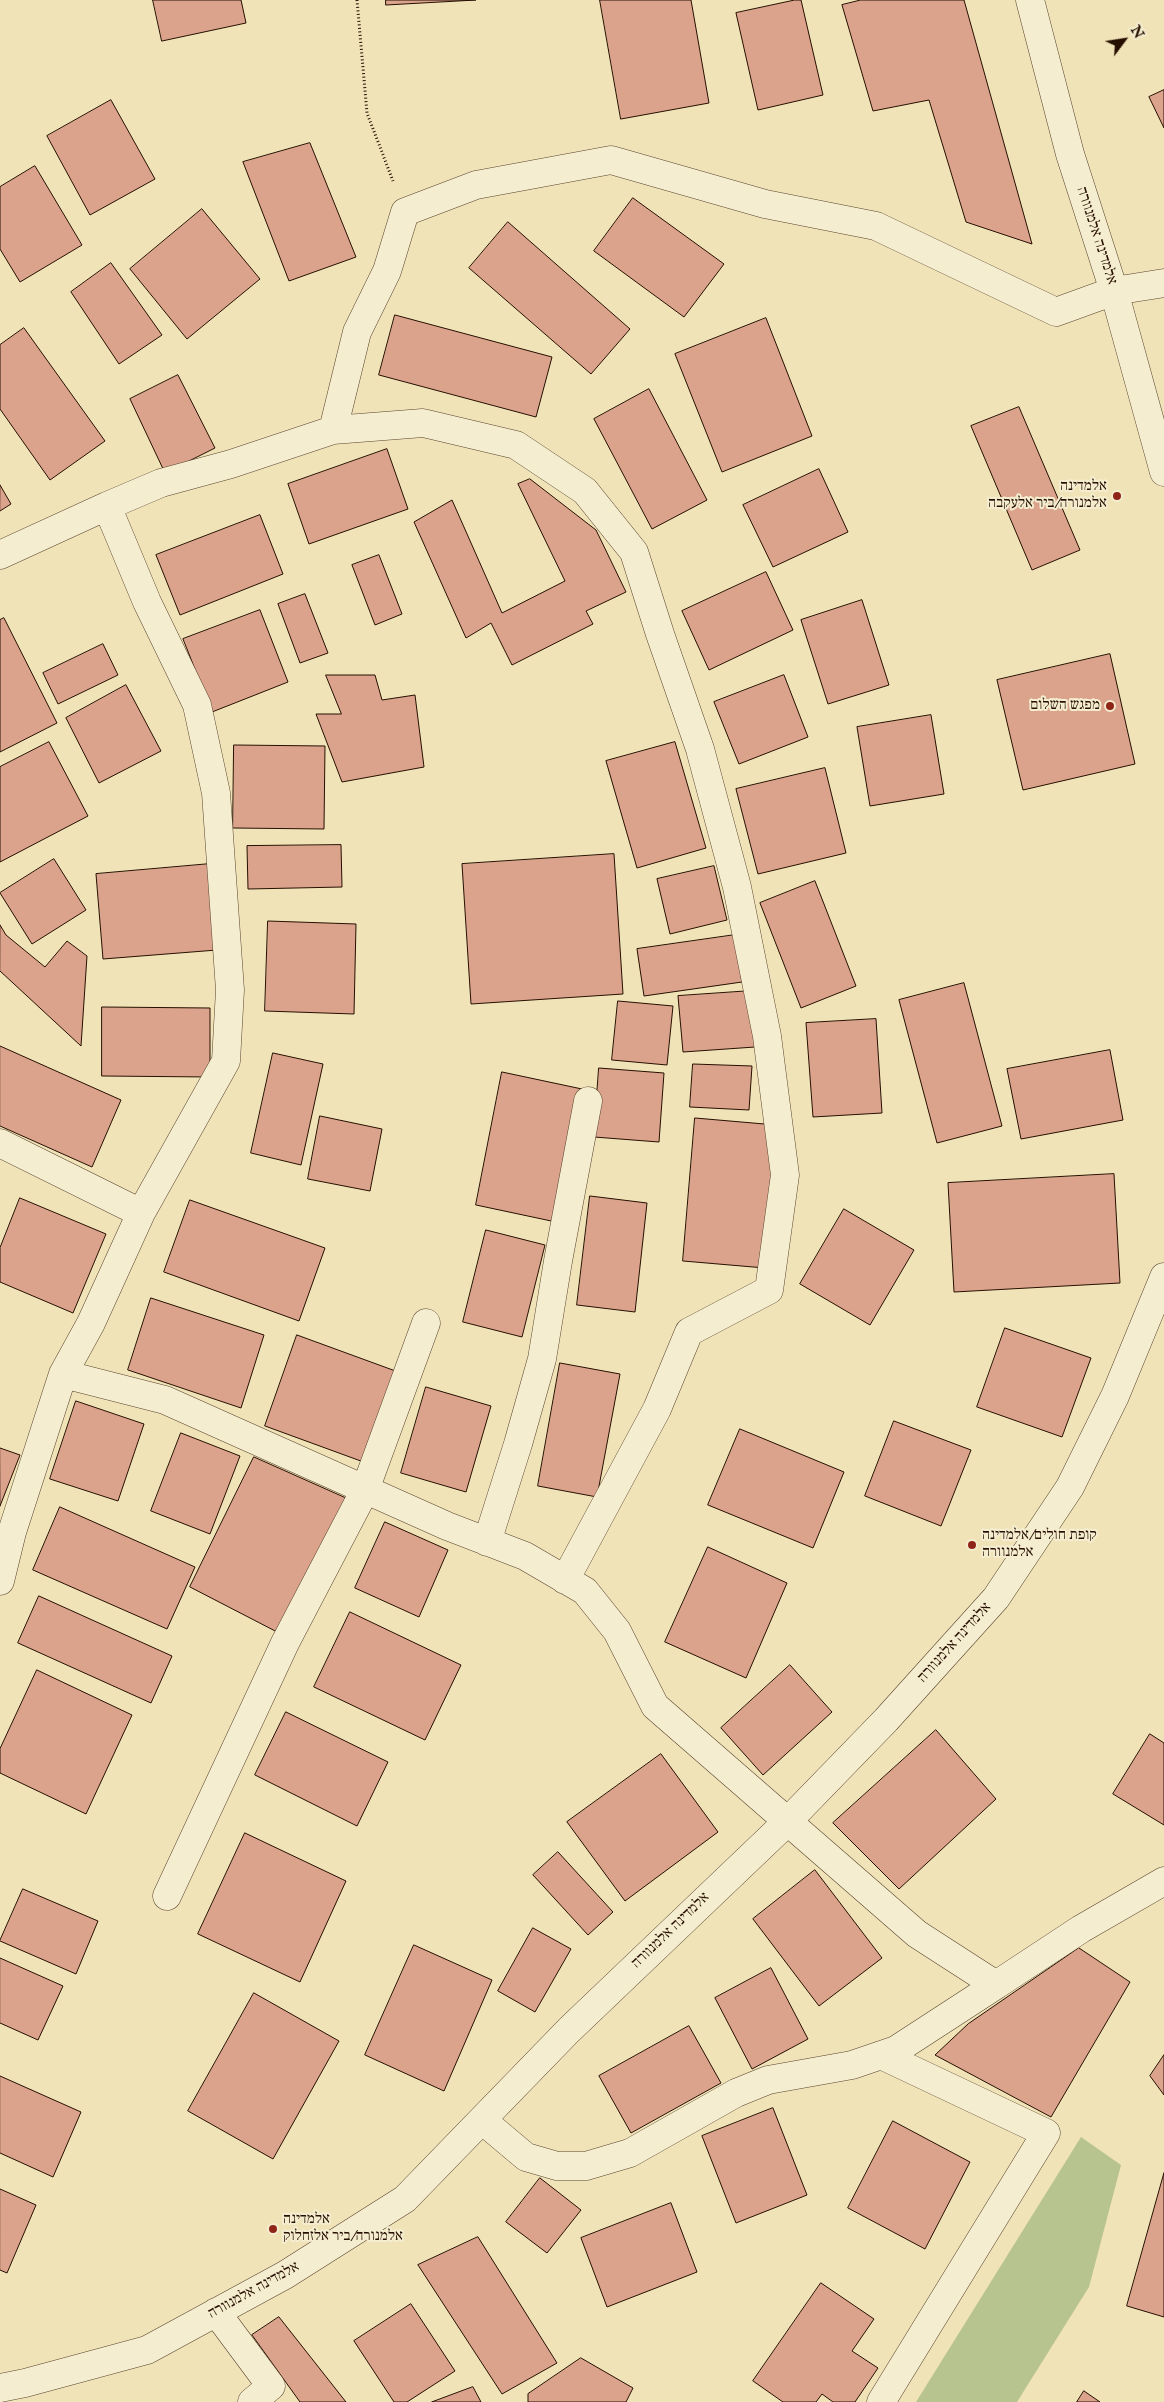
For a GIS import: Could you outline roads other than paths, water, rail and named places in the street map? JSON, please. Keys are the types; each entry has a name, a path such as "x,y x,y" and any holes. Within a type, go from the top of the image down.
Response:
{"street":[{"name":"אלמדינה אלמנוורה","path":"1030,0 1070,154 1114,291 1164,472"},
{"path":"333,430 357,332 386,271 406,212 476,185 610,160 765,204 876,226 1056,312 1114,291 1164,283"},
{"path":"0,555 161,483 231,464 333,430 423,424 516,445 584,491 634,552 700,749 739,896 767,1036 785,1176 769,1290 689,1332 656,1409 565,1580"},
{"path":"0,1582 12,1532 63,1374 91,1323 141,1213 226,1061 230,990 216,793 197,705 147,602 107,506"},
{"path":"487,1542 542,1359 588,1101"},
{"path":"0,1143 141,1213"},
{"name":"אלמדינה אלמנוורה","path":"0,2388 147,2350 285,2275 405,2199 569,2030 787,1822 886,1720 996,1598 1070,1487 1115,1396 1164,1277"},
{"path":"167,1896 285,1642 364,1490 426,1323"},
{"path":"63,1374 165,1400 364,1490 525,1556 585,1592 617,1631 655,1706 918,1934 996,1985"},
{"path":"482,2120 526,2157 557,2166 586,2166 630,2153 736,2093 768,2080 852,2064 896,2050 1081,1929 1164,1881"},
{"path":"881,2055 1046,2133 881,2402"},
{"path":"216,2312 272,2386 252,2402"}],"place":[{"name":"אלמדינה אלמנורה/ביר אלעקבה","path":"1117,496"},
{"name":"מפגש השלום","path":"1110,706"},
{"name":"קופת חולים/אלמדינה אלמנוורה","path":"972,1545"},
{"name":"אלמדינה אלמנורה/ביר אלזחלוק","path":"273,2229"}]}
